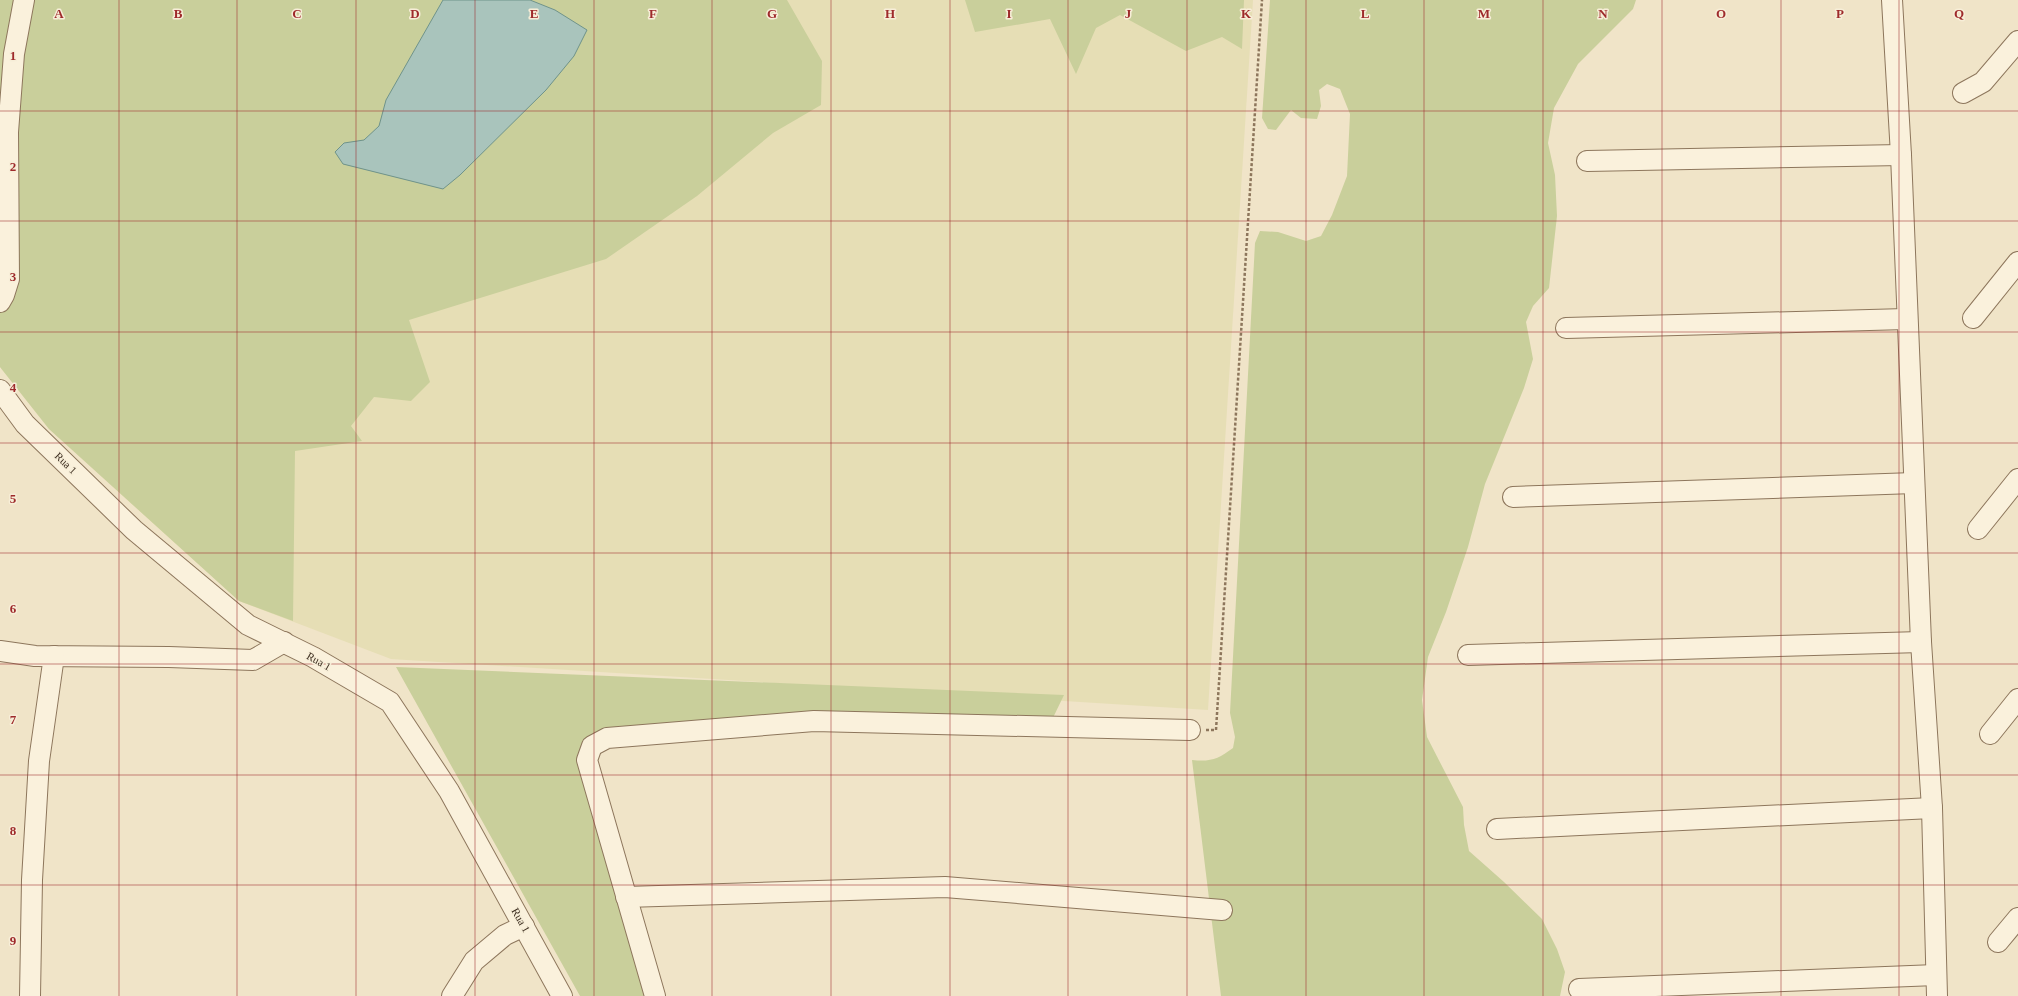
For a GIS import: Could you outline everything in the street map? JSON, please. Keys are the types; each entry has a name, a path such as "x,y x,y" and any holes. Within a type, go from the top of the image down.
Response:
{"street":[{"path":"0,302 9,279 8,132 14,54 24,0"},
{"path":"1892,0 1901,155 1906,319 1921,642 1932,808 1937,996"},
{"path":"1963,93 1983,82 2018,41"},
{"path":"1587,161 1901,155"},
{"path":"1973,318 2018,262"},
{"path":"1566,328 1906,319"},
{"name":"Rua 1","path":"0,390 25,424 134,530 248,625 313,657 390,702 449,791 562,996"},
{"path":"1978,529 2018,479"},
{"path":"1513,497 1914,483"},
{"path":"0,651 35,656 169,657 253,660 284,642"},
{"path":"1468,655 1921,642"},
{"path":"30,996 32,880 39,761 54,656"},
{"path":"1990,734 2018,699"},
{"path":"655,996 587,760 592,746 607,738 814,721 1190,730"},
{"path":"1497,829 1932,808"},
{"path":"626,897 945,887 1222,910"},
{"path":"1998,942 2018,918"},
{"path":"452,996 474,961 505,935 524,926"},
{"path":"1580,989 1936,975"}],"path":[{"path":"1190,730 1216,730 1262,0"}],"shaded area":[{"path":"0,0 1253,0 1208,710 391,659 239,601 49,429 0,367"}],"green space":[{"path":"0,0 787,0 822,61 821,105 773,133 697,196 606,259 409,320 430,382 411,401 374,397 351,426 362,441 295,451 293,621 239,601 49,429 0,367"},
{"path":"965,0 1244,0 1242,49 1222,37 1186,51 1120,15 1096,28 1076,74 1050,19 975,32"},
{"path":"1270,0 1636,0 1633,9 1578,64 1554,108 1548,143 1555,175 1557,216 1549,288 1533,306 1526,322 1533,359 1524,388 1485,484 1468,547 1446,612 1428,657 1422,700 1427,737 1463,807 1464,825 1469,851 1542,919 1557,949 1565,972 1560,996 1221,996 1192,760 1204,761 1223,755 1233,748 1235,737 1230,713 1255,243 1260,231 1278,232 1306,241 1321,236 1332,215 1347,176 1350,114 1340,89 1327,84 1319,90 1321,106 1317,119 1301,118 1291,110 1276,130 1268,129 1262,118"},
{"path":"396,667 1064,695 1049,726 731,727 607,738 587,761 644,996 580,996"}],"water":[{"path":"443,0 530,0 555,10 587,30 574,56 546,90 460,175 443,189 343,164 335,152 344,143 364,140 379,126 386,100"}]}
